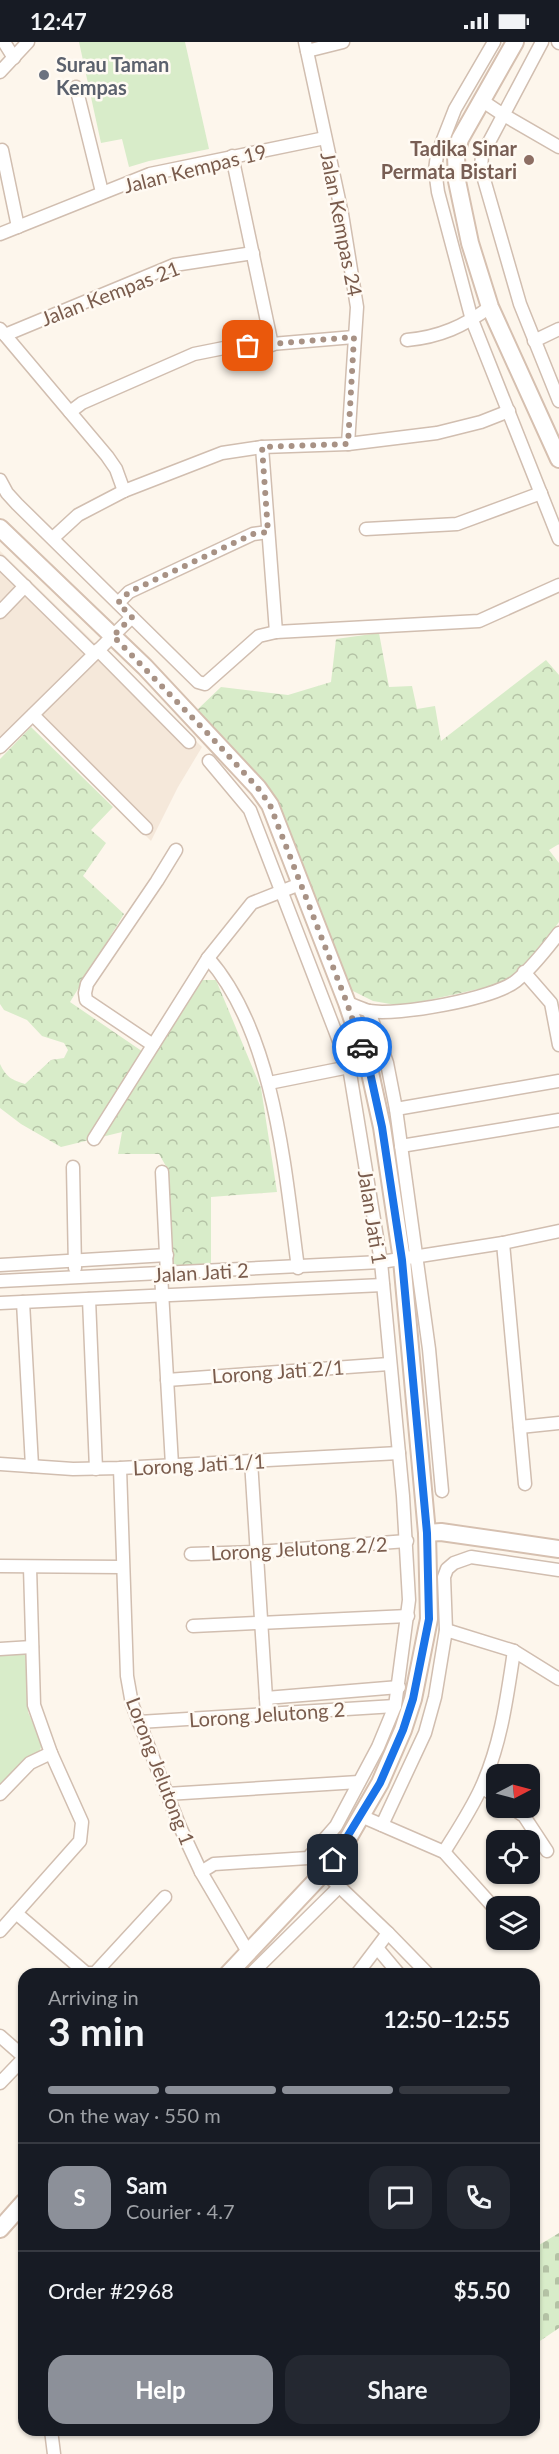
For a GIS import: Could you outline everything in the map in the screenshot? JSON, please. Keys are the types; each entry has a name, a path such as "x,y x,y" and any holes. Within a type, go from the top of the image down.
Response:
{"street":[{"path":"4,42 14,58"},
{"path":"0,72 28,42"},
{"path":"306,46 344,42"},
{"path":"494,42 455,109 437,155 435,170 438,192 472,320 559,539"},
{"path":"515,42 460,138 456,156 457,181 470,243 490,307 559,459"},
{"path":"542,42 482,155 481,169 520,304 559,401"},
{"name":"Jalan Kempas 24","path":"306,46 352,267 357,307 348,444"},
{"path":"76,87 102,192"},
{"path":"481,100 559,147"},
{"name":"Jalan Kempas 19","path":"0,234 150,174 325,138"},
{"path":"2,150 18,227"},
{"path":"232,156 272,345"},
{"name":"Jalan Kempas 21","path":"3,332 174,265 253,253"},
{"path":"407,340 436,336 472,320 490,307"},
{"path":"534,340 559,329"},
{"path":"3,332 107,456 116,469 124,491"},
{"path":"70,412 82,403 194,354 224,348 354,337"},
{"path":"53,538 78,515 124,491 222,453 262,447 348,444 438,434 481,422 509,411"},
{"path":"262,447 276,632"},
{"path":"0,480 12,498 198,682 205,684 259,636 276,632 479,621 559,585"},
{"path":"366,530 457,524 541,493"},
{"path":"0,528 145,667 258,788 270,805 347,1003 369,1068 429,1349 442,1491"},
{"path":"118,603 129,592 253,534 268,532"},
{"path":"0,562 189,742"},
{"path":"0,612 25,586"},
{"path":"0,747 132,617"},
{"path":"33,714 146,828"},
{"name":"Jalan Jati 1","path":"201,1872 214,1864 308,1858 336,1826 401,1698 408,1616 407,1541 381,1263 350,1067 250,810 209,761"},
{"path":"153,1045 86,1000 85,993 87,984 176,849"},
{"path":"94,1139 208,958 252,903 300,884"},
{"path":"347,1003 369,1011 403,1012 495,993 516,981 559,933"},
{"path":"208,958 234,993 270,1083 298,1268"},
{"path":"524,972 551,1003 559,1045"},
{"path":"233,1968 324,1872 362,1816 391,1759 401,1698 429,1619 427,1533 401,1146 387,1063 369,1011"},
{"path":"270,1083 350,1067"},
{"path":"396,1109 559,1081"},
{"path":"401,1146 559,1120"},
{"path":"73,1167 76,1279"},
{"path":"162,1172 166,1255 162,1296 172,1465"},
{"path":"410,1258 503,1243 559,1231"},
{"path":"503,1243 525,1484"},
{"path":"0,1265 166,1255"},
{"name":"Jalan Jati 2","path":"0,1281 298,1268 381,1263 410,1258"},
{"path":"0,1303 383,1285"},
{"path":"89,1299 96,1469"},
{"path":"23,1302 32,1466"},
{"name":"Lorong Jati 2/1","path":"166,1380 390,1364"},
{"path":"520,1427 559,1423"},
{"name":"Lorong Jati 1/1","path":"0,1464 96,1469 399,1453"},
{"path":"251,1461 267,1714"},
{"name":"Lorong Jelutong 1","path":"120,1468 127,1676 132,1704 167,1794 201,1872 248,1952"},
{"path":"427,1533 441,1532 559,1549"},
{"name":"Lorong Jelutong 2/2","path":"191,1554 258,1552 407,1541"},
{"path":"382,1826 425,1733 435,1697 446,1630 444,1577 447,1569 454,1563 471,1557 559,1570"},
{"path":"0,1566 122,1567"},
{"path":"0,1931 80,1841 82,1831 82,1821 51,1752 34,1705 30,1567"},
{"path":"193,1626 408,1616"},
{"path":"446,1630 514,1651 559,1679"},
{"path":"0,1649 32,1647"},
{"path":"444,1852 462,1825 482,1787 495,1752 504,1714 514,1651"},
{"path":"266,1698 401,1698"},
{"name":"Lorong Jelutong 2","path":"139,1722 267,1714 401,1698"},
{"path":"0,1794 30,1762 51,1752"},
{"path":"167,1794 359,1782"},
{"path":"482,1787 486,1790"},
{"path":"362,1816 444,1852 486,1899"},
{"path":"525,1818 547,1851"},
{"path":"324,1872 422,1968"},
{"path":"257,1968 339,1887"},
{"path":"100,1968 165,1897"},
{"path":"16,1913 80,1968"},
{"path":"362,1968 388,1933"},
{"path":"378,1949 394,1968"},
{"path":"0,2036 18,2052"},
{"path":"0,2084 18,2064"},
{"path":"0,2229 18,2209"},
{"path":"52,2436 54,2454"}],"shaded area":[{"path":"0,551 202,747 178,787 151,841 32,722 0,756"}],"green space":[{"path":"79,42 185,42 209,149 129,167 122,139 101,143"},
{"path":"379,633 389,687 412,686 417,709 435,706 441,741 546,660 559,675 559,844 549,850 559,863 559,922 529,963 512,977 492,986 402,1006 373,1001 351,990 276,801 241,756 197,710 221,687 288,695 331,682 336,639"},
{"path":"31,727 113,807 91,830 106,843 83,876 124,914 70,1002 152,1058 202,980 216,980 261,1088 277,1192 211,1197 211,1267 171,1269 167,1168 159,1154 118,1154 122,1132 61,1147 21,1124 0,1108 0,1064 10,1077 25,1084 51,1060 64,1058 68,1050 64,1043 42,1036 27,1020 4,1010 0,1004 0,759"},
{"path":"27,1653 28,1712 42,1744 39,1753 0,1788 0,1656"},
{"path":"559,2233 559,2328 540,2341 540,2244"}],"way so far":[{"path":"248,346 354,337 348,444 262,447 268,532 253,534 129,592 118,603 132,617 113,636 213,739 258,788 270,805 362,1047"}],"place":[{"name":"Surau Taman Kempas","path":"44,75"},
{"name":"Tadika Sinar Permata Bistari","path":"529,160"}],"route":[{"path":"333,1860 362,1816 380,1783 403,1730 413,1699 429,1619 427,1533 402,1260 382,1127 362,1047"}]}
